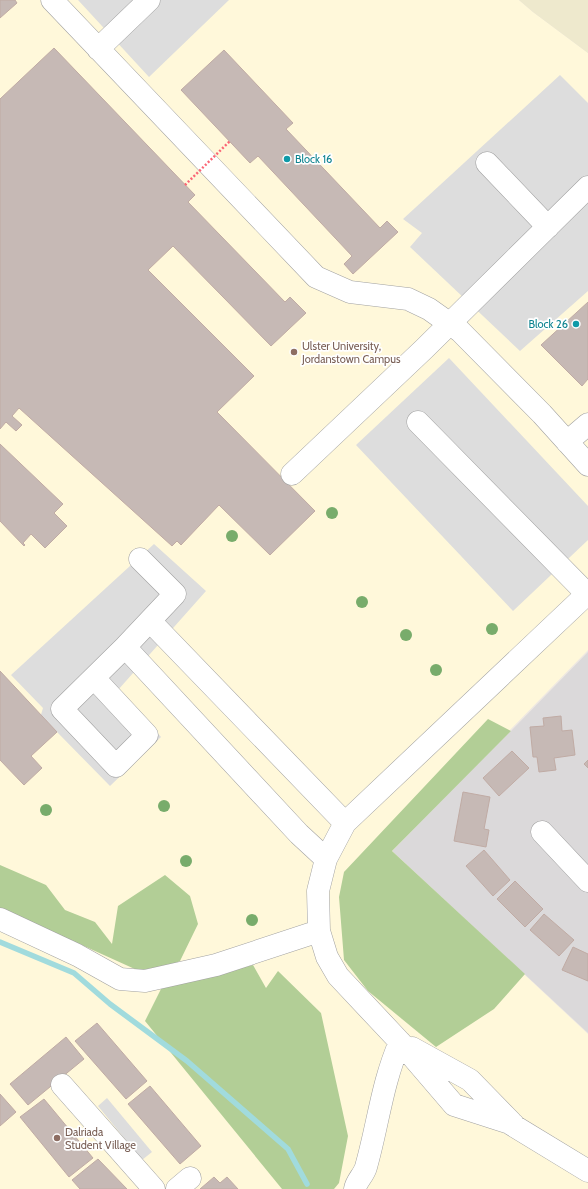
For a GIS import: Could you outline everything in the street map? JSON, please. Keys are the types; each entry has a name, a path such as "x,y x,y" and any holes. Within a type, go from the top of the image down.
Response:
{"street":[{"path":"52,0 316,277 350,292 408,299 430,309 460,331 542,414 588,465"},
{"path":"98,49 149,0"},
{"path":"487,163 548,227"},
{"path":"292,474 424,349 588,187"},
{"path":"418,422 587,594 345,823 326,859 318,892 319,931 327,957 338,976 400,1042 460,1096 513,1124 588,1171"},
{"path":"567,442 588,424"},
{"path":"94,678 175,594 140,558"},
{"path":"150,621 345,823"},
{"path":"125,647 299,834 326,859"},
{"path":"542,832 588,881"},
{"path":"0,919 77,955 120,979 145,981 216,965 319,931"},
{"path":"355,1189 365,1169 382,1092 400,1042"},
{"path":"62,1085 154,1189"}],"path":[{"path":"185,184 230,141"}],"shaded area":[{"name":"Ulster University, Jordanstown Campus","path":"0,0 519,0 588,53 588,650 392,851 588,1034 588,1189 0,1189"},
{"path":"78,0 229,0 149,77"},
{"path":"519,0 588,0 588,53 533,12"},
{"path":"560,75 588,103 588,291 520,351 410,247 422,233 403,219"},
{"path":"449,358 588,506 588,540 513,611 356,445"},
{"path":"154,544 206,591 118,690 161,737 110,786 57,732 40,718 43,708 11,675"},
{"path":"588,652 588,1033 392,851"},
{"path":"107,1098 152,1152 142,1160 98,1106"}],"green space":[{"path":"488,719 511,731 392,851 525,974 494,1009 436,1047 368,991 344,960 339,897 344,872"},
{"path":"0,865 46,885 65,910 95,922 112,944 118,906 165,875 190,896 198,924 180,961 148,975 0,908"},
{"path":"253,965 266,988 278,971 321,1013 348,1136 339,1183 334,1189 282,1189 145,1021 162,987"}],"building":[{"path":"0,0 15,0 17,3 0,18"},
{"path":"54,48 195,195 188,202 285,302 290,297 306,313 271,346 173,246 148,270 254,376 217,412 315,511 270,555 219,505 181,545 177,541 172,546 19,408 12,416 22,425 16,431 6,422 0,429 0,99"},
{"name":"Block 16","path":"224,50 293,123 286,129 380,228 387,221 398,232 353,274 344,264 352,256 258,156 250,163 181,90"},
{"name":"Block 26","path":"588,302 588,379 582,386 541,345"},
{"path":"0,444 63,504 54,513 67,526 45,548 31,534 23,543 25,545 24,546 0,521"},
{"path":"0,671 57,732 31,756 42,768 24,785 0,760"},
{"path":"561,716 562,731 572,730 575,755 554,758 556,770 539,772 537,757 533,757 530,727 544,726 543,718"},
{"path":"512,751 529,768 499,796 483,778"},
{"path":"588,760 588,768 584,764"},
{"path":"463,792 490,797 484,829 489,830 486,847 454,841"},
{"path":"484,850 510,880 493,896 466,866"},
{"path":"515,881 543,909 525,927 497,899"},
{"path":"544,914 574,940 559,956 530,930"},
{"path":"573,947 588,954 588,981 562,970"},
{"name":"Dalriada Student Village","path":"97,1023 147,1081 126,1099 75,1041"},
{"path":"66,1037 84,1059 28,1105 10,1084"},
{"name":"Dalriada Student Village","path":"150,1086 201,1146 180,1164 128,1104"},
{"path":"0,1094 16,1112 0,1126"},
{"name":"Dalriada Student Village","path":"44,1099 93,1158 69,1177 20,1117"},
{"name":"Dalriada Student Village","path":"98,1159 127,1189 80,1189 72,1180"},
{"path":"214,1177 220,1183 227,1177 238,1189 200,1189"}],"waterway":[{"path":"0,942 74,973 110,1004 187,1061 288,1149 307,1184"}],"place":[{"name":"Block 16","path":"287,159"},
{"name":"Block 26","path":"576,324"},
{"name":"Ulster University, Jordanstown Campus","path":"294,352"},
{"name":"Dalriada Student Village","path":"57,1138"}]}
